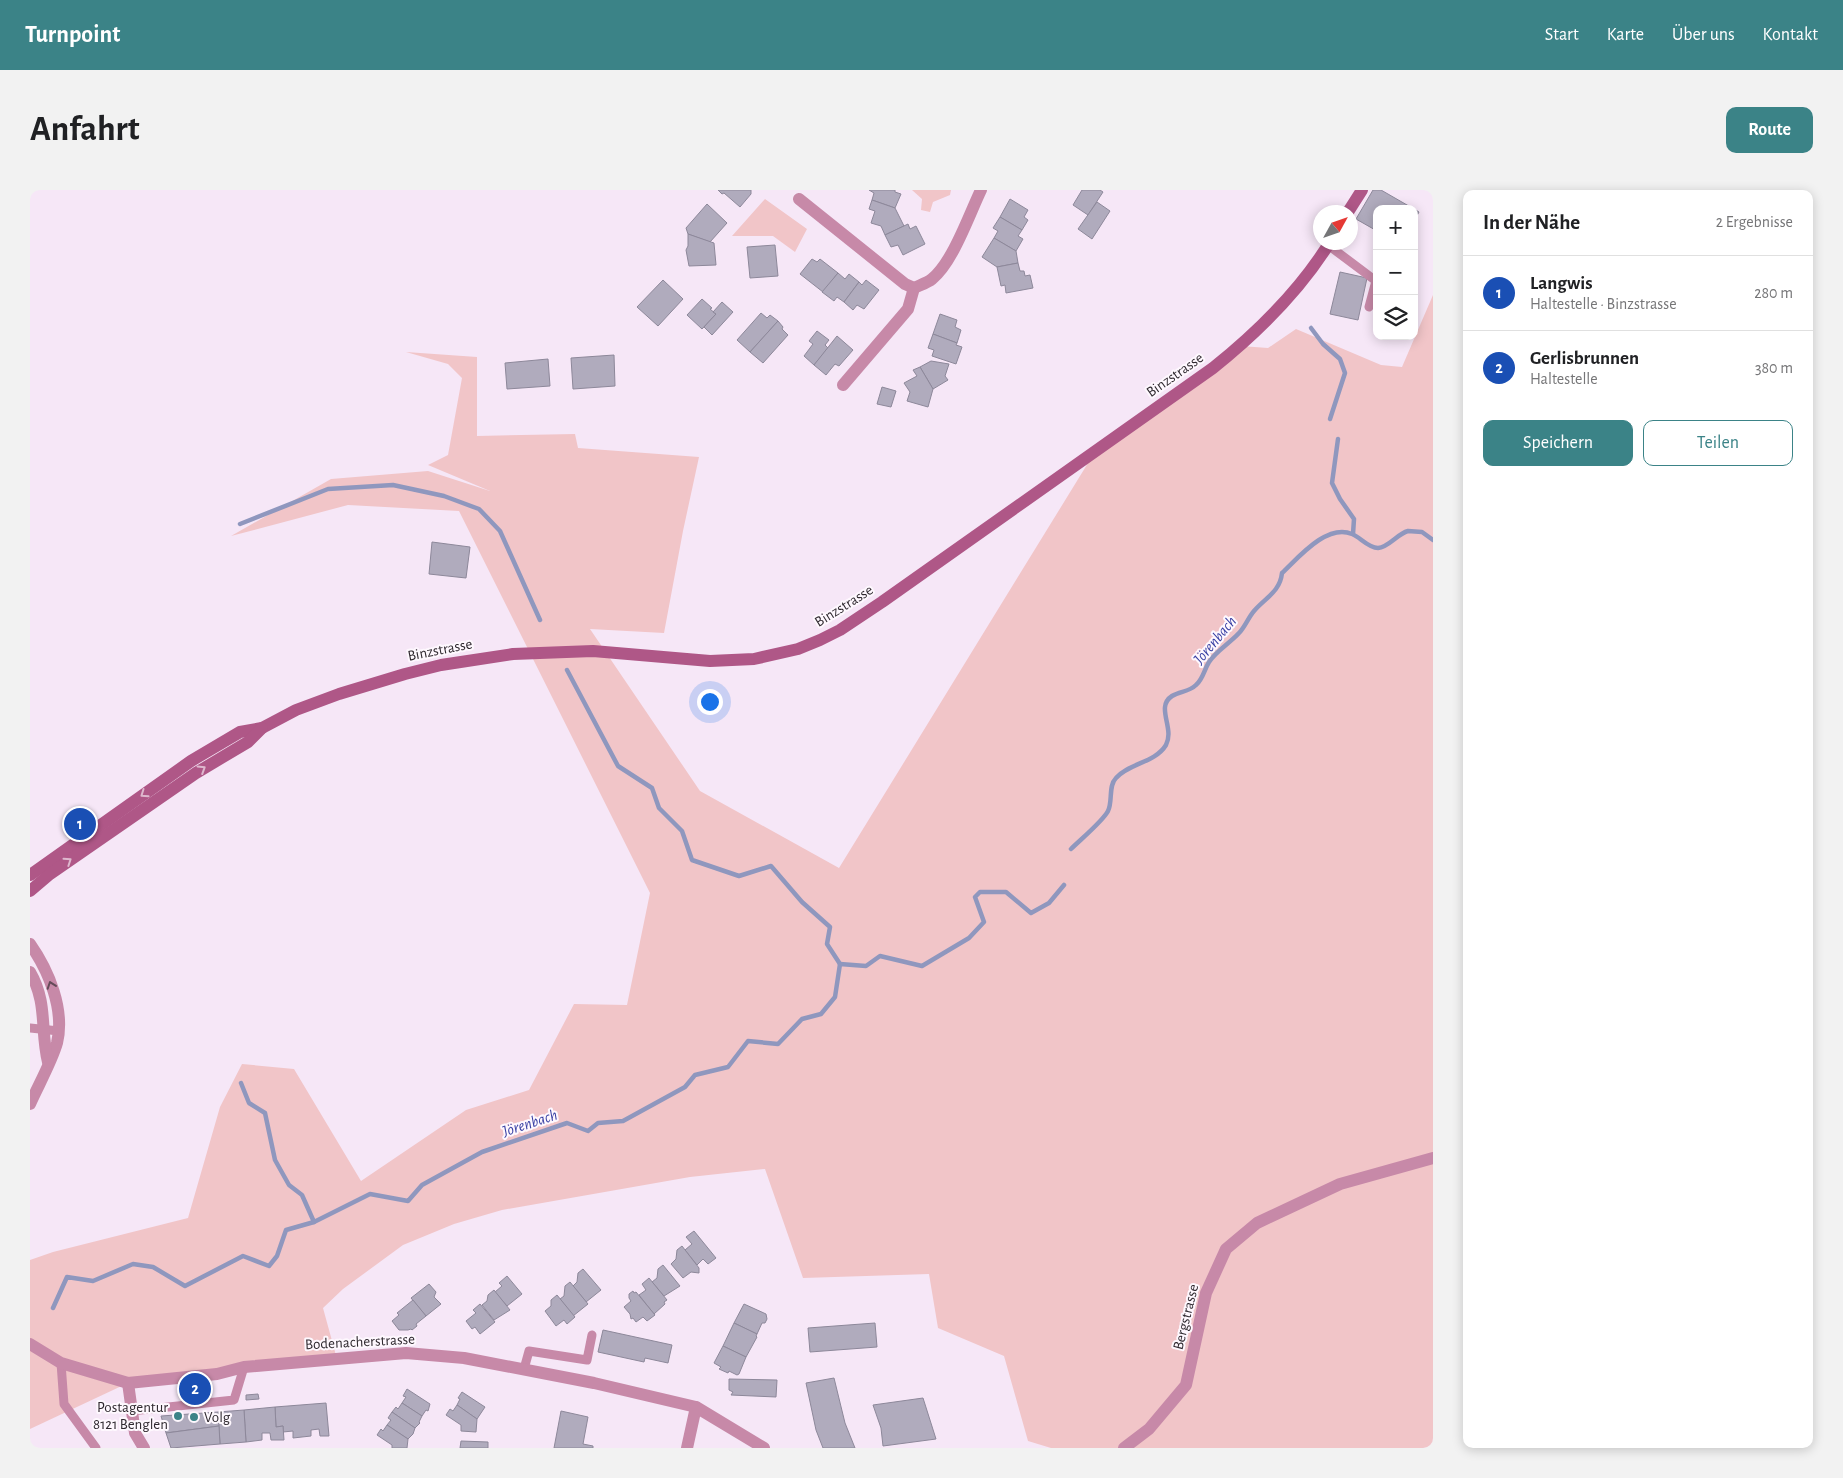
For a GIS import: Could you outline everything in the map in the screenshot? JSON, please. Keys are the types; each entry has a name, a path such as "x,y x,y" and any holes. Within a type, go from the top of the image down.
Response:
{"main road":[{"path":"1352,205 1362,190"},
{"name":"Binzstrasse","path":"30,891 50,874 102,837 196,773 248,742 262,728 296,710 339,694 405,674 474,659 513,654 593,651 710,661 733,661 777,655 820,640 840,630 882,602 1213,368 1241,346 1272,317 1308,274 1325,250"},
{"name":"Binzstrasse","path":"30,875 191,761 240,732 262,728"}],"street":[{"path":"843,385 908,309 914,288 931,280 941,269 965,228 981,190"},
{"path":"799,199 905,284 914,288"},
{"path":"30,944 47,974 59,1019 56,1045 30,1104"},
{"path":"30,972 41,1000 34,1030 44,1044 48,1062"},
{"name":"Bergstrasse","path":"1124,1448 1150,1429 1186,1386 1206,1294 1226,1249 1258,1223 1340,1184 1433,1158"},
{"name":"Bodenacherstrasse","path":"30,1344 61,1363 128,1383 217,1374 244,1367 406,1353 464,1358 524,1369 696,1407 764,1448"},
{"path":"128,1383 135,1433 144,1448"},
{"path":"687,1448 696,1407"}],"lane":[{"path":"1337,250 1376,281 1369,307"},
{"path":"34,1030 59,1031"},
{"path":"524,1369 529,1351 587,1360 592,1336"},
{"path":"61,1363 64,1404 96,1448"},
{"path":"131,1410 234,1400 244,1367"}],"shaded area":[{"path":"912,190 951,190 950,195 933,202 930,212 921,210 922,199"},
{"path":"765,199 807,229 795,252 773,236 732,236"},
{"path":"1433,295 1433,1448 1051,1448 1028,1441 1004,1356 938,1328 929,1274 803,1278 765,1169 690,1177 502,1210 454,1224 403,1245 343,1289 323,1308 337,1359 128,1383 30,1429 30,1260 53,1252 188,1218 220,1107 242,1064 294,1069 361,1181 466,1110 529,1090 574,1004 627,1005 650,893 459,511 348,505 231,536 331,479 428,471 490,491 428,465 448,455 462,378 448,364 406,352 477,357 477,436 575,434 578,448 699,457 664,633 590,629 700,791 839,868 1096,450 1241,346 1268,348 1296,329 1381,365 1402,367 1414,340 1418,340 1418,330"}],"building":[{"path":"718,190 751,190 751,194 740,207"},
{"path":"869,190 895,190 895,192 901,194 895,208 872,200 874,193"},
{"path":"1082,190 1100,190 1103,192 1088,215 1073,205"},
{"path":"1373,190 1381,190 1407,205 1373,205 1373,229 1358,220 1358,216"},
{"path":"1010,199 1028,210 1024,217 1028,220 1022,230 1000,217"},
{"path":"872,200 895,208 904,226 885,235 881,226 871,223 875,211 869,209"},
{"path":"1097,202 1110,211 1092,239 1078,229"},
{"path":"707,204 727,223 710,242 688,234 686,228"},
{"path":"1000,217 1022,230 1018,236 1023,239 1016,251 994,238 998,231 993,228"},
{"path":"908,224 910,229 916,226 925,244 903,255 898,245 891,247 885,235"},
{"path":"688,234 714,243 716,265 689,266 686,250"},
{"path":"994,238 1016,251 1018,263 997,267 982,257"},
{"path":"775,245 778,276 750,278 747,247"},
{"path":"812,259 817,262 820,259 838,273 823,292 800,274"},
{"path":"1018,263 1020,271 1024,271 1025,276 1030,275 1033,288 1006,293 1005,285 1001,286 997,267"},
{"path":"1340,272 1367,278 1358,320 1330,314"},
{"path":"838,273 845,279 849,274 859,282 844,302 837,297 834,301 822,292"},
{"path":"663,280 683,299 658,326 637,307"},
{"path":"866,280 879,290 864,309 857,305 853,310 844,302 859,282 862,285"},
{"path":"702,299 716,314 702,329 687,315"},
{"path":"722,302 733,312 712,335 704,327 716,314 713,312"},
{"path":"761,313 767,318 770,315 778,321 750,352 737,340"},
{"path":"940,314 957,320 955,327 961,330 957,343 933,334"},
{"path":"778,321 788,335 763,363 750,352"},
{"path":"817,331 829,340 825,345 828,348 814,365 804,356 813,344 809,341"},
{"path":"933,334 957,343 956,345 962,347 956,364 932,356 934,350 928,348"},
{"path":"837,336 853,350 839,366 835,364 826,375 814,365"},
{"path":"614,355 615,386 573,389 571,358"},
{"path":"548,359 550,386 507,389 505,363"},
{"path":"931,361 949,364 945,376 948,380 933,389 920,367"},
{"path":"920,367 933,389 928,407 907,401 910,392 904,383 917,376 913,370"},
{"path":"882,387 896,391 891,407 877,404"},
{"path":"432,542 470,547 466,578 429,574"},
{"path":"694,1231 716,1258 708,1264 703,1259 697,1265 685,1250 692,1244 686,1237"},
{"path":"682,1246 699,1268 699,1273 691,1272 683,1278 671,1264 676,1259 677,1250"},
{"path":"663,1265 680,1286 664,1296 652,1282 657,1278 658,1269"},
{"path":"583,1269 601,1290 586,1302 573,1286 577,1282 578,1273"},
{"path":"507,1276 522,1294 507,1306 495,1292 502,1286 499,1283"},
{"path":"649,1278 667,1300 654,1314 639,1295 646,1290 642,1284"},
{"path":"570,1282 588,1304 573,1316 560,1299 564,1296 565,1286"},
{"path":"429,1284 436,1292 434,1297 441,1304 426,1316 411,1298"},
{"path":"494,1290 510,1310 494,1320 482,1305 487,1301 488,1295"},
{"path":"633,1291 634,1293 636,1292 655,1315 647,1321 643,1317 636,1322 633,1318 631,1319 630,1314 624,1307 631,1301 629,1294"},
{"path":"557,1295 575,1317 567,1324 564,1320 556,1326 545,1311 551,1306 551,1300"},
{"path":"413,1300 426,1316 412,1330 399,1330 392,1321 399,1315 397,1313"},
{"path":"480,1304 495,1322 480,1334 475,1327 472,1329 466,1321 476,1313 473,1310"},
{"path":"744,1304 766,1314 767,1319 765,1323 762,1323 757,1334 734,1323"},
{"path":"734,1323 757,1334 746,1357 723,1346"},
{"path":"875,1323 877,1347 810,1352 808,1328"},
{"path":"603,1330 672,1345 668,1363 645,1358 644,1362 598,1352"},
{"path":"723,1346 746,1357 739,1374 737,1375 729,1371 728,1373 719,1369 721,1367 714,1363"},
{"path":"834,1378 845,1423 855,1448 823,1448 816,1430 806,1383"},
{"path":"729,1379 777,1380 776,1397 731,1395 733,1392 729,1390"},
{"path":"407,1389 430,1404 428,1411 426,1410 422,1416 402,1403 406,1397 403,1396"},
{"path":"462,1392 485,1407 477,1419 457,1405 460,1399 458,1398"},
{"path":"258,1394 259,1399 246,1400 246,1395"},
{"path":"923,1398 936,1439 883,1446 881,1428 873,1405"},
{"path":"326,1403 329,1436 320,1436 319,1429 311,1430 311,1436 293,1438 293,1431 283,1432 283,1426 276,1427 275,1407"},
{"path":"402,1403 422,1416 420,1423 415,1428 392,1412 396,1407 398,1409"},
{"path":"457,1405 477,1419 476,1432 461,1431 461,1425 446,1415 450,1409 453,1411"},
{"path":"275,1407 276,1427 283,1426 284,1440 271,1440 270,1433 262,1433 262,1440 246,1442 244,1410"},
{"path":"244,1410 246,1442 220,1444 218,1412"},
{"path":"561,1411 588,1417 583,1444 593,1446 593,1448 554,1448"},
{"path":"218,1412 219,1426 166,1433 161,1416"},
{"path":"392,1412 415,1428 413,1434 408,1439 387,1425 391,1420 388,1418"},
{"path":"387,1425 408,1439 407,1448 392,1448 392,1445 377,1435"},
{"path":"219,1426 220,1444 171,1448 166,1433"},
{"path":"461,1441 488,1442 488,1448 460,1448"}],"waterway":[{"path":"1311,328 1323,344 1340,359 1345,373 1330,419"},
{"path":"1338,439 1332,483 1340,499 1354,519 1353,534"},
{"path":"240,524 328,489 393,485 444,496 479,509 500,531 540,620"},
{"name":"Jörenbach","path":"1071,849 1108,811 1112,785 1116,778 1128,769 1155,756 1166,745 1168,732 1165,706 1167,701 1172,696 1190,689 1198,683 1212,658 1241,631 1254,611 1275,590 1281,580 1282,573 1305,551 1323,538 1333,533 1342,532 1355,535 1374,548 1382,547 1408,531 1422,532 1433,540"},
{"path":"567,670 618,766 652,788 659,808 682,831 692,860 739,876 771,866 802,902 830,927 827,944 840,964"},
{"name":"Jörenbach","path":"53,1308 67,1277 93,1281 133,1264 153,1267 185,1286 243,1256 269,1266 277,1256 286,1230 314,1222 370,1194 408,1201 422,1185 482,1152 567,1123 588,1131 598,1123 623,1121 685,1087 695,1075 728,1067 748,1041 778,1044 802,1019 821,1014 835,997 840,964 866,966 880,956 922,966 969,938 984,922 975,897 980,892 1006,892 1031,913 1049,903 1064,885"},
{"path":"241,1083 249,1103 265,1113 275,1160 289,1185 302,1195 314,1222"}],"place":[{"name":"Langwis","path":"80,824"},
{"name":"Gerlisbrunnen","path":"195,1389"},
{"name":"Postagentur 8121 Benglen","path":"178,1416"},
{"name":"Volg","path":"194,1417"}]}
